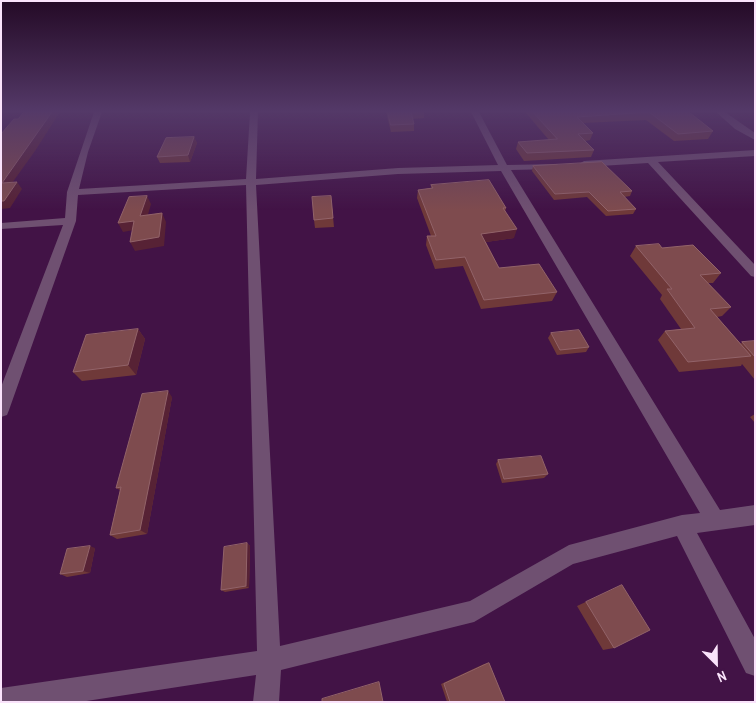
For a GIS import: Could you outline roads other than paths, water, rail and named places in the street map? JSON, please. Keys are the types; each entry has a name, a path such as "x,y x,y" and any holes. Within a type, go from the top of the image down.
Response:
{"street":[{"path":"1,410 70,221 72,192 79,161 85,145"},
{"path":"253,145 251,182 269,661 266,702"},
{"path":"492,145 504,169 715,520"},
{"path":"72,192 398,172 504,169 755,153"},
{"path":"651,160 755,273"},
{"path":"1,226 70,221"},
{"path":"1,701 269,661 474,611 569,555 682,525 755,516"},
{"path":"682,525 755,664"}]}
